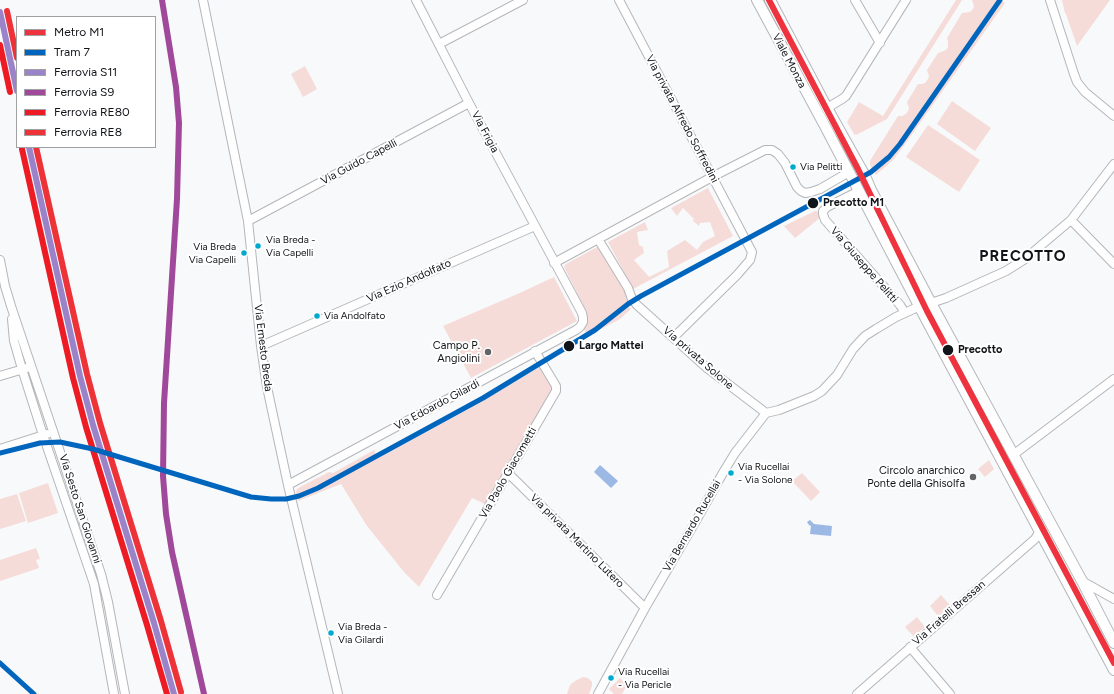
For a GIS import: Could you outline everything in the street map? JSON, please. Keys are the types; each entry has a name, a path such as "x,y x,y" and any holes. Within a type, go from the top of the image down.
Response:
{"main road":[{"name":"Viale Monza","path":"757,0 1114,670"},
{"name":"Viale Monza","path":"770,0 1114,643"},
{"path":"849,172 860,166"},
{"path":"920,306 931,303"},
{"path":"1002,461 1013,455"}],"street":[{"name":"Via Ernesto Breda","path":"202,0 248,221 261,346 267,388 288,485 338,694"},
{"name":"Via Frigia","path":"416,0 469,103 583,315 583,322"},
{"path":"439,44 523,0"},
{"name":"Via privata Alfredo Soffredini","path":"619,0 752,252 749,262 674,337"},
{"path":"855,0 880,43"},
{"path":"827,108 846,96 906,0"},
{"path":"1050,0 1074,74 1078,82 1085,92 1114,116"},
{"name":"Via Guido Capelli","path":"248,221 469,103"},
{"path":"554,263 712,177 765,150 772,150 778,154 785,163 796,185 803,192 820,189 849,172"},
{"path":"931,303 946,298 1014,266 1025,258 1071,220 1114,164"},
{"name":"Via Giuseppe Pelitti","path":"859,190 826,207 823,214 827,222 905,312"},
{"path":"1071,220 1114,264"},
{"name":"Via Ezio Andolfato","path":"261,346 535,226"},
{"name":"Via privata Solone","path":"598,239 628,288 632,299 637,305 707,368 766,413"},
{"name":"Via Sesto San Giovanni","path":"0,260 11,306 101,574 108,602 125,694"},
{"name":"Via Sesto San Giovanni","path":"11,306 14,342 22,369 42,435 94,584 114,694"},
{"path":"766,413 779,410 822,392 832,381 853,349 862,339 876,328 905,312 920,306"},
{"name":"Via Edoardo Gilardi","path":"288,485 578,328 583,322"},
{"name":"Via Paolo Giacometti","path":"437,596 556,390 555,384 535,351"},
{"path":"0,376 28,368 34,376"},
{"path":"1013,455 1114,379"},
{"name":"Via Bernardo Rucellai","path":"598,694 645,608 730,461 766,413"},
{"path":"0,449 53,432"},
{"name":"Via privata Martino Lutero","path":"508,473 645,608"},
{"name":"Via Fratelli Bressan","path":"857,694 866,691 910,647 1035,539 1040,531"},
{"path":"1082,581 1114,599"},
{"path":"910,647 950,694"}],"shaded area":[{"path":"762,0 765,0 850,161 848,163"},
{"path":"956,0 962,0 887,119 856,135 854,134 847,122 859,102 883,116"},
{"path":"972,0 1001,0 1005,3 900,151 893,160 876,175 870,165 870,161 898,116 906,114 908,111 909,108 907,102 918,84 925,83 928,79 929,76 927,70 938,53 946,50 948,47 947,38 962,13 970,12 973,9 974,6"},
{"path":"1062,0 1110,0 1077,46 1065,13"},
{"path":"305,66 317,89 303,97 291,74"},
{"path":"952,101 991,128 975,151 937,124"},
{"path":"928,125 980,160 959,192 906,157"},
{"path":"863,184 899,252 898,253 896,253 860,185"},
{"path":"708,188 733,236 633,289 608,242 645,222 648,230 637,232 639,245 643,247 644,253 634,260 649,277 669,267 667,251 685,240 697,250 703,242 715,236 710,222 700,223 699,226 683,208 677,216 671,208"},
{"path":"817,211 821,217 795,238 784,226"},
{"path":"597,247 610,258 626,290 626,298 630,304 628,306 631,309 620,319 588,336 583,328 587,321 586,311 564,267 566,264"},
{"name":"Campo P. Angiolini","path":"554,277 577,321 471,378 443,326"},
{"path":"935,319 973,391 972,393 932,321"},
{"path":"540,367 551,383 551,392 485,504 472,498 419,587 404,572 367,526 341,484 298,501 296,492 300,487 329,472 333,473 374,450 378,458 465,411"},
{"path":"977,400 1004,451 1003,452 976,402"},
{"path":"989,460 994,469 985,477 978,469"},
{"path":"1011,462 1048,532 1047,534 1009,464"},
{"path":"802,473 820,492 811,501 792,481"},
{"path":"48,483 58,513 28,523 19,493"},
{"path":"17,494 26,521 0,529 0,499"},
{"path":"1054,545 1114,656 1114,662 1053,547"},
{"path":"36,548 40,559 36,560 39,568 0,581 0,560"},
{"path":"941,595 950,605 938,616 930,606"},
{"path":"917,617 925,627 914,637 905,627"},
{"path":"583,677 588,678 592,682 589,694 567,694 570,685"},
{"path":"620,678 627,685 622,694 614,694 609,689"}],"water":[{"path":"600,465 618,481 611,488 594,472"},
{"path":"810,520 814,524 832,526 831,536 810,534 811,526 807,522"}],"metro line":[{"name":"M1","path":"769,0 858,169 927,311 1114,663"}],"tram line":[{"name":"7","path":"0,453 40,443 60,442 93,449 251,497 286,499 299,496 318,488 483,398 595,330 628,304 641,296 871,172 889,157 900,144 1000,0"},
{"name":"7","path":"0,663 34,694"}],"rail line":[{"name":"S9","path":"162,0 176,87 179,123 177,199 164,403 163,476 166,514 172,552 204,694"},
{"name":"RE8","path":"7,11 16,53"},
{"name":"S11","path":"0,12 16,86"},
{"name":"RE80","path":"0,45 10,92"},
{"name":"S11","path":"29,148 80,376 93,425 154,623 174,694"},
{"name":"RE8","path":"36,148 87,374 100,423 161,621 181,692"},
{"name":"RE80","path":"22,149 73,378 86,427 167,694"}],"place":[{"name":"Via Pelitti","path":"793,167"},
{"name":"Precotto M1","path":"813,203"},
{"name":"Via Breda - Via Capelli","path":"258,246"},
{"name":"Via Breda Via Capelli","path":"244,253"},
{"name":"Via Andolfato","path":"317,316"},
{"name":"Largo Mattei","path":"569,346"},
{"name":"Precotto","path":"948,350"},
{"name":"Campo P. Angiolini","path":"488,352"},
{"name":"Via Rucellai - Via Solone","path":"731,473"},
{"name":"Circolo anarchico Ponte della Ghisolfa","path":"973,477"},
{"name":"Via Breda - Via Gilardi","path":"331,633"},
{"name":"Via Rucellai - Via Pericle","path":"611,678"}],"district":[{"name":"PRECOTTO","path":"1023,257"}]}
